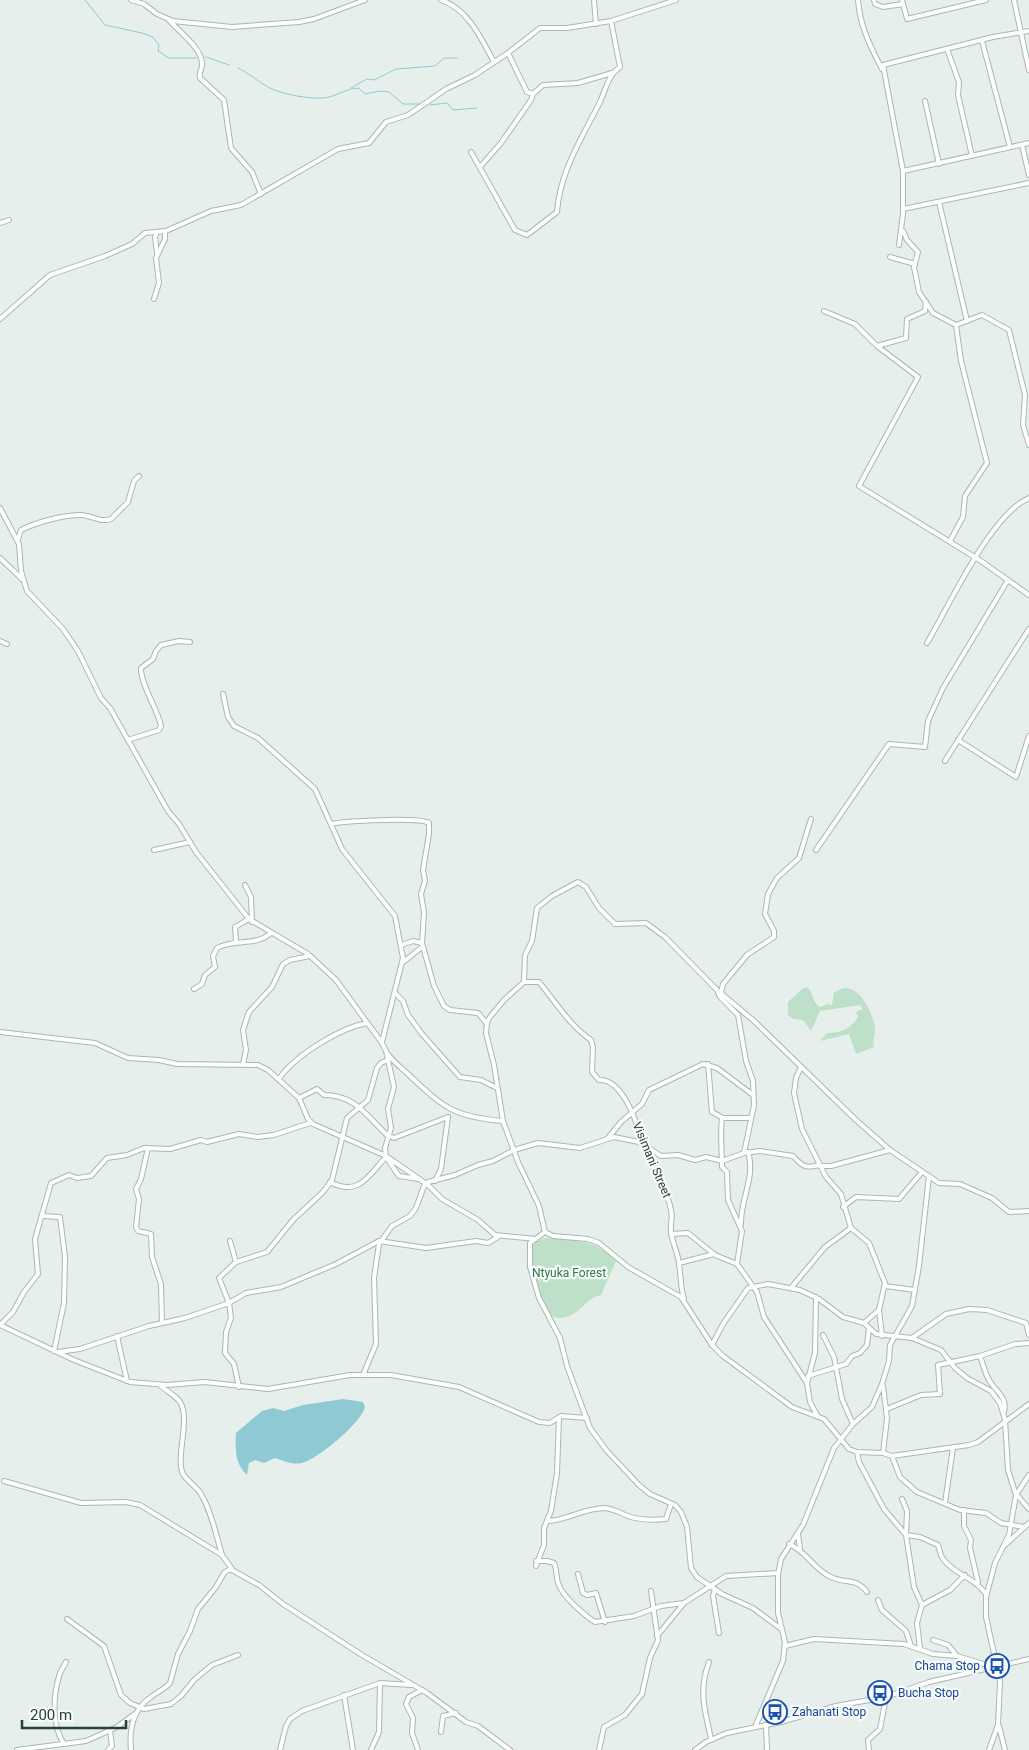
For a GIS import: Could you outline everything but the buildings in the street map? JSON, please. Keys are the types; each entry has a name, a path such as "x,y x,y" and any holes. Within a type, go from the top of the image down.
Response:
{"street":[{"path":"132,0 144,4 168,20 199,54 202,63 199,74 200,78 224,100 231,148 252,172 262,194"},
{"path":"168,20 232,27 299,22 314,19 365,0"},
{"path":"441,0 455,2 478,32 494,62"},
{"path":"594,0 596,24"},
{"path":"0,319 50,275 105,256 132,244 145,233 165,232 211,211 241,205 338,149 369,143 386,122 408,115 446,89 475,75 508,54 540,28 567,28 611,21 676,0"},
{"path":"858,0 863,27 869,44 882,69 903,172 902,229 899,245"},
{"path":"874,0 875,4 883,7 902,2 907,19 986,0"},
{"path":"1014,0 1029,69"},
{"path":"480,167 502,143 531,100 533,94 543,85 578,83 612,73 620,67 611,21"},
{"path":"882,69 887,62 1029,31"},
{"path":"982,41 1010,147"},
{"path":"947,49 959,82 958,95 972,156"},
{"path":"508,54 527,92 533,94"},
{"path":"471,152 515,230 527,235 556,212 558,196 571,156 600,101 612,73"},
{"path":"925,101 939,164"},
{"path":"903,172 1029,143"},
{"path":"1022,145 1029,175"},
{"path":"903,209 1029,183"},
{"path":"939,202 967,321"},
{"path":"0,223 9,220"},
{"path":"902,229 907,240 918,252 915,264 919,292 933,313 956,325 982,315 1009,330 1025,395 1024,425 1029,445"},
{"path":"154,299 159,283 154,237 157,232"},
{"path":"157,253 165,239 165,232"},
{"path":"890,257 915,264"},
{"path":"877,346 906,338 908,319 925,311 926,302"},
{"path":"824,311 855,324 877,346 918,376 859,486 974,556 1029,595"},
{"path":"950,541 964,516 964,496 986,463 961,360 956,325"},
{"path":"18,542 21,530 40,522 80,514 98,520 111,520 128,502 134,481 139,476"},
{"path":"927,643 974,556 1014,507 1029,498"},
{"path":"0,508 18,542 24,581 29,595 58,622 68,636 101,698 110,708 164,804 190,842 250,921 310,956 339,983 386,1051 394,1085 388,1109 391,1128 386,1156 365,1181 356,1186 344,1188 330,1182"},
{"path":"0,558 24,581"},
{"path":"816,850 889,744 925,747 928,721 943,688 1008,580"},
{"path":"945,761 1029,629"},
{"path":"0,641 7,644"},
{"path":"128,740 159,730 161,726 149,692 144,685 141,668 153,659 161,645 179,641 190,642"},
{"path":"224,694 231,723 238,730 258,738 315,789 342,849 395,916 403,954 382,1043"},
{"path":"958,740 1016,777 1029,736"},
{"path":"737,1264 737,1252 742,1240 742,1207 750,1175 746,1153 754,1103 753,1077 746,1061 738,1016 720,997 719,991 747,955 774,938 774,931 765,914 768,894 778,876 799,858 811,819"},
{"path":"331,824 384,820 422,820 428,822 429,834 423,870 425,879 422,894 424,913 422,945 431,969 434,986 444,1006 450,1010 492,1014"},
{"path":"154,850 190,842"},
{"path":"1029,1211 1009,1212 992,1198 956,1182 941,1183 890,1150 754,1020 719,991 670,942 648,924 615,924 599,908 586,887 578,882 552,896 537,908 532,941 525,955 524,982 492,1014 487,1024 486,1032 503,1121 539,1206 546,1232 553,1236 588,1238 599,1243 628,1267 685,1301 712,1346 733,1364 792,1407 818,1417 830,1425 840,1441 857,1452 883,1453 892,1456 953,1448 978,1442 1005,1420 1029,1404"},
{"path":"245,885 251,896 250,921"},
{"path":"236,942 235,928 250,921"},
{"path":"194,988 202,984 205,975 215,967 213,956 215,950 223,945 236,942 256,942 271,933"},
{"path":"400,945 413,941 422,945"},
{"path":"402,963 422,945"},
{"path":"243,1064 246,1050 243,1030 249,1012 272,987 283,964 290,960 310,956"},
{"name":"Visimani Street","path":"524,982 539,982 552,996 557,1007 591,1040 593,1074 598,1080 604,1080 620,1090 632,1112 670,1202 672,1216 671,1234 679,1263 685,1301"},
{"path":"395,993 404,1001 408,1015 422,1034 460,1077 480,1080 497,1088"},
{"path":"480,1014 487,1024"},
{"path":"279,1079 287,1068 313,1048 348,1029 367,1023"},
{"path":"0,1032 95,1043 128,1058 159,1060 177,1064 243,1064 263,1067 299,1098 310,1123"},
{"path":"386,1051 428,1093 451,1110 471,1118 503,1121"},
{"path":"239,1387 235,1366 225,1351 226,1332 231,1321 229,1303 219,1278 236,1262 266,1252 293,1220 323,1192 330,1182 349,1116 369,1098 377,1068 381,1063 388,1060"},
{"path":"608,1138 643,1103 649,1090 682,1073 708,1064 718,1069 753,1095"},
{"path":"708,1064 712,1112 722,1118 751,1118"},
{"path":"801,1067 795,1081 796,1105 802,1129 820,1166 840,1194 851,1228 869,1243 885,1286 879,1310 882,1336"},
{"path":"299,1098 309,1092 320,1090 324,1095 334,1095 349,1099 389,1137 398,1138 428,1124 448,1118"},
{"path":"435,1181 441,1169 448,1118 451,1110"},
{"path":"722,1118 720,1128 722,1161 723,1169 727,1172 728,1200 741,1227"},
{"path":"498,1237 478,1220 442,1199 426,1184 386,1156 310,1123 274,1135 257,1137 239,1134 207,1142 201,1140 170,1150 148,1148 127,1155 108,1158 91,1176 77,1178 68,1175 51,1183 35,1239 38,1274 13,1312 0,1325 74,1360 127,1381 159,1385 201,1381 268,1389 363,1375 393,1375 412,1380 450,1384 475,1392 536,1422 550,1423 559,1418 587,1418"},
{"path":"363,1375 376,1344 374,1278 381,1241 392,1226 412,1212 426,1184 493,1161 514,1150 538,1143 581,1148 608,1138 627,1138 661,1156 678,1155 698,1160 706,1157 722,1161 746,1153 760,1151 792,1156 800,1166 804,1167 831,1166 890,1150"},
{"path":"148,1148 141,1179 136,1189 139,1198 136,1227 138,1231 151,1234 152,1257 162,1284 162,1323"},
{"path":"386,1156 391,1167 399,1176 419,1179"},
{"path":"843,1207 856,1197 877,1200 900,1198 922,1172"},
{"path":"754,1728 780,1670 785,1646 780,1628 778,1573 781,1559 789,1544 798,1533 826,1466 840,1441 853,1424 872,1407 882,1384 893,1337 908,1315 915,1290 929,1176"},
{"path":"42,1216 60,1217 65,1257 64,1310 56,1351"},
{"path":"791,1288 825,1247 851,1228"},
{"path":"546,1232 530,1245 531,1273 540,1303 560,1338 567,1366 596,1436 629,1476 650,1494 671,1504 681,1512 687,1526 691,1568 697,1577 715,1589 753,1608 780,1628"},
{"path":"671,1234 688,1233 714,1254 737,1264 757,1293 766,1321 778,1335 789,1358 807,1383"},
{"path":"56,1351 80,1349 117,1336 229,1303 246,1293 281,1286 318,1272 381,1241 426,1248 476,1241 488,1243 498,1237 536,1239"},
{"path":"230,1241 236,1262"},
{"path":"679,1263 714,1254"},
{"path":"712,1346 725,1320 745,1292 752,1286 768,1284 791,1288 816,1297 840,1315 864,1323 882,1336 912,1338 940,1350 967,1378 993,1393 1004,1414 1008,1470 1016,1494 1029,1509"},
{"path":"885,1286 915,1290"},
{"path":"816,1297 815,1353 807,1383 810,1402 818,1417"},
{"path":"912,1338 946,1314 969,1309 987,1310 1027,1324 1029,1335"},
{"path":"864,1323 879,1310"},
{"path":"808,1376 847,1363 852,1356 867,1346 869,1328"},
{"path":"823,1335 834,1357 842,1399 853,1424"},
{"path":"117,1336 127,1381"},
{"path":"887,1409 921,1395 940,1394 938,1365 980,1356 1015,1344 1029,1344"},
{"path":"74,1360 80,1349"},
{"path":"980,1356 990,1381 1000,1391 1005,1408 1004,1414"},
{"path":"882,1384 887,1409 883,1453"},
{"path":"159,1385 178,1400 182,1406 184,1430 181,1464 183,1473 198,1490 207,1505 222,1555 232,1569 345,1644 422,1690 466,1722 480,1727 510,1750"},
{"path":"559,1418 557,1473 548,1520 544,1528 544,1545 536,1564 547,1560 554,1563 558,1571 558,1584 578,1609 594,1622 605,1622 634,1616 654,1608 684,1603 700,1594 709,1585 726,1576 778,1573"},
{"path":"945,1503 953,1448"},
{"path":"857,1452 859,1462 884,1509 906,1535 920,1536 935,1543 945,1562 978,1583"},
{"path":"892,1456 900,1477 913,1490 964,1510 986,1513 1001,1523 1024,1527"},
{"path":"989,1750 998,1724 1000,1681 985,1611 986,1594 1002,1548 1009,1535 1009,1525 1016,1494 1029,1475"},
{"path":"4,1481 81,1503 133,1503 222,1555"},
{"path":"902,1499 906,1511 906,1535 914,1587 922,1605 917,1623 920,1649"},
{"path":"548,1520 568,1518 594,1509 605,1508 617,1510 631,1517 666,1519 671,1504"},
{"path":"964,1510 964,1526 971,1540 970,1548 978,1583 986,1594"},
{"path":"1002,1548 1029,1523"},
{"path":"798,1533 800,1549"},
{"path":"789,1544 800,1549 822,1572 836,1580 858,1583 868,1592"},
{"path":"16,1750 86,1741 110,1730 136,1712 150,1697 170,1683 178,1654 190,1631 198,1609 216,1587 224,1572 232,1569"},
{"path":"578,1574 583,1593 587,1595 596,1593 605,1622"},
{"path":"922,1605 950,1590 965,1576"},
{"path":"715,1589 718,1633"},
{"path":"599,1750 604,1727 625,1715 642,1694 657,1636 651,1591"},
{"path":"878,1600 882,1610 906,1631 911,1646"},
{"path":"657,1636 684,1603"},
{"path":"66,1619 104,1646 118,1690 125,1699 140,1708 150,1709 170,1704 181,1696 195,1679 212,1665 238,1656"},
{"path":"785,1646 814,1639 911,1646 933,1654 957,1656 991,1667"},
{"path":"933,1640 948,1645 957,1656"},
{"path":"695,1750 711,1739 836,1706 886,1697 929,1682 1029,1659"},
{"path":"64,1744 54,1715 55,1694 61,1671 66,1662"},
{"path":"709,1662 703,1678 702,1690 711,1739"},
{"path":"280,1750 286,1726 295,1715 380,1683 411,1685"},
{"path":"371,1750 379,1732 380,1683"},
{"path":"418,1750 412,1733 413,1718 406,1704 410,1697 422,1690"},
{"path":"344,1695 353,1750"},
{"path":"869,1750 868,1740 880,1729 886,1697"},
{"path":"131,1750 130,1740 136,1712"},
{"path":"441,1732 442,1716 456,1713"},
{"path":"998,1724 1005,1750"},
{"path":"766,1725 767,1750"},
{"path":"108,1750 112,1746 110,1730"}],"green space":[{"path":"807,987 820,1007 827,1004 832,1005 834,992 842,988 851,989 856,992 865,1002 874,1021 874,1047 856,1054 849,1034 820,1041 827,1033 849,1027 858,1017 856,1012 863,1009 860,1005 820,1011 811,1031 803,1020 793,1019 788,1015 788,1002 802,989"},
{"name":"Ntyuka Forest","path":"546,1238 592,1244 616,1261 601,1295 589,1300 577,1312 565,1317 558,1318 553,1316 544,1307 532,1265 531,1254 534,1242"}],"water":[{"path":"343,1399 363,1402 365,1407 362,1414 348,1431 328,1448 302,1463 291,1463 275,1458 264,1463 255,1460 249,1463 247,1475 243,1471 237,1456 236,1433 262,1411 273,1408 284,1411 303,1405"}],"waterway":[{"path":"85,0 105,25 153,37 159,45 158,51 169,58 196,58"},
{"path":"206,57 229,65"},
{"path":"351,88 367,79 374,80 396,69 435,66 444,58 457,58"},
{"path":"238,68 273,90 298,96 323,98 359,88 365,94 380,91 389,92 403,104 420,104"},
{"path":"430,105 447,103 453,110 477,108"}],"place":[{"name":"Chama Stop","path":"997,1666"},
{"name":"Bucha Stop","path":"880,1693"},
{"name":"Zahanati Stop","path":"775,1712"}]}
